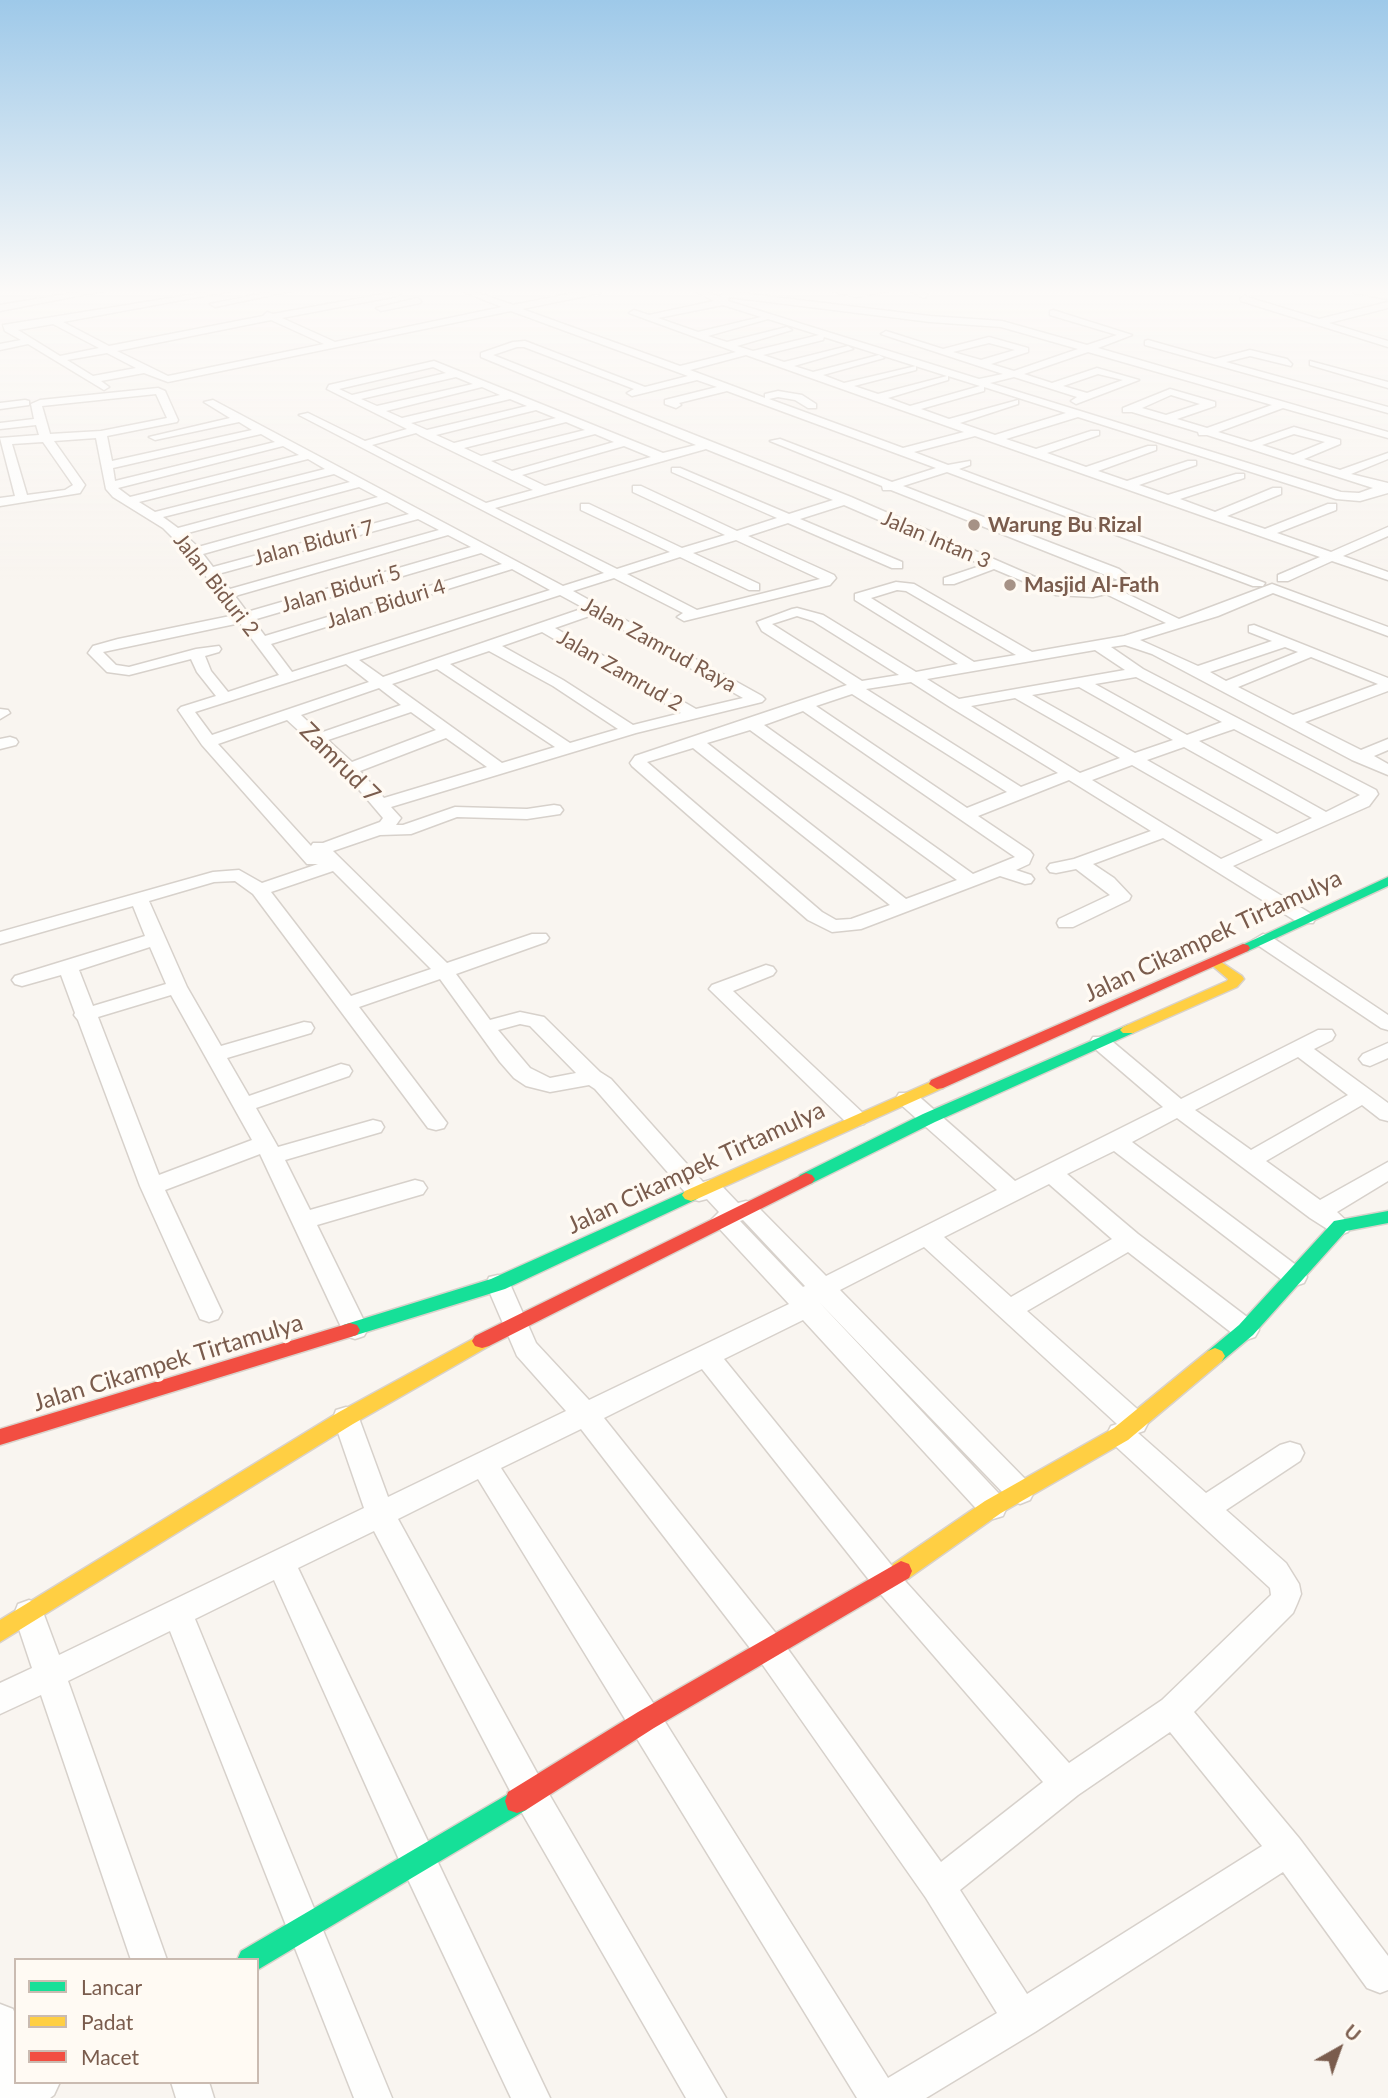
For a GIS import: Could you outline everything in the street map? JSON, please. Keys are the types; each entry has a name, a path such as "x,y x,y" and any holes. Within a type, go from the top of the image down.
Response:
{"street":[{"path":"105,388 114,394"},
{"path":"333,388 543,490"},
{"path":"352,398 395,388"},
{"path":"375,410 468,388"},
{"path":"493,388 662,457"},
{"name":"Jalan Intan 3","path":"565,388 703,446 845,501 1056,592 1077,594 1108,590"},
{"name":"Jalan Intan 3","path":"639,388 645,390"},
{"path":"603,404 654,388"},
{"path":"603,404 663,388"},
{"path":"676,405 669,402 725,388"},
{"path":"732,388 948,468 1388,620"},
{"path":"849,388 1388,576"},
{"path":"877,398 911,388"},
{"path":"910,409 972,388"},
{"path":"990,388 1345,497 1360,497 1387,488"},
{"path":"1058,388 1088,397"},
{"path":"1057,408 1113,388"},
{"path":"1236,388 1388,435"},
{"path":"1312,388 1388,410"},
{"path":"1173,444 1288,403 1344,388"},
{"path":"0,502 67,493 76,490 79,485 41,422 36,404 158,391 173,420 107,443 41,422 3,441 22,498"},
{"path":"1097,420 1170,392 1211,404 1166,419"},
{"path":"760,398 778,394 805,400 812,406 922,445 1276,583 1388,632"},
{"path":"400,422 512,396"},
{"path":"1370,405 1388,400"},
{"name":"Jalan Zamrud Raya","path":"209,402 479,549 561,590 757,699 695,715"},
{"path":"949,423 1014,402"},
{"path":"0,406 25,403"},
{"path":"1288,403 1388,429"},
{"path":"127,416 166,405"},
{"path":"0,426 166,405"},
{"path":"370,442 538,406"},
{"path":"791,411 812,406"},
{"path":"1132,408 1387,488"},
{"path":"995,439 1076,414"},
{"path":"0,415 72,424"},
{"path":"304,415 370,442 414,467"},
{"path":"321,417 344,432 618,570 695,614 827,580 637,489"},
{"path":"453,447 567,418"},
{"path":"141,440 239,419"},
{"path":"480,460 597,430"},
{"path":"903,452 922,445 935,444 970,430"},
{"path":"1250,446 1294,430 1336,442 1293,459"},
{"path":"107,466 261,431"},
{"path":"1037,453 1095,433"},
{"path":"776,441 1114,572 1128,581 1108,590"},
{"path":"511,475 625,442"},
{"path":"107,443 110,486 283,443"},
{"path":"491,505 703,446"},
{"path":"1086,471 1152,448"},
{"path":"129,501 307,456"},
{"path":"1340,474 1388,456"},
{"path":"592,1077 550,1084 534,1081 507,1057 443,970 215,739 200,706 618,570 966,463"},
{"path":"1127,485 1192,463"},
{"path":"154,516 334,470"},
{"path":"676,470 897,565"},
{"path":"1169,499 1240,476"},
{"path":"175,533 360,483"},
{"name":"Jalan Biduri 2","path":"110,486 154,516 195,552 288,677"},
{"path":"1215,516 1277,491"},
{"path":"195,552 388,498"},
{"path":"585,507 754,587"},
{"path":"1266,533 1332,507"},
{"name":"Jalan Biduri 7","path":"211,572 418,515"},
{"path":"227,594 449,531"},
{"path":"1335,558 1388,531"},
{"path":"804,705 1024,855 1023,860 1000,870 854,925 832,926 815,916 638,763 641,759 696,743 752,724 804,705 856,687 1127,639 1388,538"},
{"name":"Jalan Biduri 5","path":"196,653 121,671 112,669 95,653 98,649 123,642 243,618 479,549"},
{"name":"Jalan Biduri 4","path":"261,642 512,565"},
{"path":"949,581 994,565"},
{"path":"971,666 860,597 896,586 909,587 1028,656"},
{"path":"1108,590 1173,622"},
{"path":"215,739 596,609"},
{"path":"1021,792 856,687 767,628 764,622 786,614 810,615 1306,919"},
{"name":"Jalan Zamrud 2","path":"545,628 695,715"},
{"path":"1254,629 1388,684"},
{"path":"1127,639 1157,651 1358,757 1388,770"},
{"path":"1196,672 1284,642"},
{"path":"1098,645 1138,672 1370,794 1363,802 1274,839 1221,865"},
{"path":"491,646 631,730"},
{"path":"214,649 196,653 204,672 224,696"},
{"path":"1224,687 1311,652"},
{"path":"348,659 499,769"},
{"path":"438,663 567,748"},
{"path":"955,704 1138,672"},
{"path":"1079,681 1324,818"},
{"path":"1292,721 1388,684"},
{"path":"1017,692 1274,839"},
{"path":"317,739 413,706"},
{"name":"Zamrud 7","path":"260,890 391,822 382,804 350,769 289,713"},
{"path":"382,804 567,748 695,715"},
{"path":"967,814 1021,792 1134,759 1235,723"},
{"path":"752,724 971,881"},
{"path":"350,769 449,731"},
{"path":"696,743 903,905"},
{"path":"1358,757 1388,744"},
{"path":"378,830 405,830 455,812 527,814 554,810"},
{"path":"1056,868 1079,863 1164,832"},
{"path":"1066,923 1122,896 1108,882 1079,863"},
{"path":"1000,870 1025,879"},
{"path":"0,938 138,897 232,874 247,879 260,890 349,1004 436,1123"},
{"name":"Jalan Cikampek Tirtamulya","path":"0,1437 498,1284 856,1119 1215,962 1388,881"},
{"path":"138,897 177,987 305,1220 355,1329"},
{"path":"349,1004 539,938"},
{"path":"22,980 156,940"},
{"path":"1263,940 1388,1024"},
{"path":"0,1632 346,1418 514,1323 929,1118 1237,979 1215,962"},
{"path":"68,967 84,1015 152,1186 209,1312"},
{"path":"766,971 719,989 856,1119"},
{"path":"84,1015 177,987"},
{"path":"486,1027 520,1017 537,1021 592,1077 603,1084 704,1191 735,1214 993,1507"},
{"path":"214,1055 304,1028"},
{"path":"0,1699 706,1355 1012,1191 1325,1035"},
{"path":"1100,1042 1178,1108 1340,1226"},
{"path":"1299,1048 1388,1114"},
{"path":"244,1105 341,1071"},
{"path":"1250,1160 1362,1096"},
{"path":"908,1098 1012,1191"},
{"path":"152,1186 268,1150 373,1127"},
{"path":"1116,1141 1295,1277"},
{"path":"1318,1212 1388,1170"},
{"path":"1051,1173 1129,1240 1246,1330"},
{"path":"305,1220 415,1188"},
{"path":"253,1958 530,1794 646,1720 771,1651 887,1581 993,1507 1128,1428 1246,1330 1340,1226 1388,1217"},
{"path":"928,1237 1009,1310 1128,1428 1204,1509 1276,1572 1284,1584 1286,1594 1282,1604 1173,1711 1066,1784 939,1886"},
{"path":"1009,1310 1129,1240"},
{"path":"498,1284 522,1342 534,1360 585,1414 771,1651 939,1886 1021,2019"},
{"path":"810,1298 1020,1492"},
{"path":"706,1355 887,1581 1066,1784"},
{"path":"346,1418 380,1514 530,1794 707,2098"},
{"path":"1204,1509 1290,1453"},
{"path":"483,1464 646,1720 880,2098"},
{"path":"280,1562 417,1861 531,2098"},
{"path":"177,1612 373,2098"},
{"path":"29,1614 148,1958"},
{"path":"1173,1711 1287,1850 1380,1975"},
{"path":"890,2098 1021,2019 1287,1850"},
{"path":"0,2022 14,2066"}],"traffic: fast":[{"path":"1243,948 1388,881"},
{"path":"806,1179 929,1118 1128,1030"},
{"path":"350,1330 498,1284 691,1195"},
{"path":"1215,1356 1246,1330 1340,1226 1388,1217"},
{"path":"253,1958 517,1801"}],"traffic: slow":[{"path":"1128,1030 1232,984 1237,979 1215,962"},
{"path":"691,1195 937,1084"},
{"path":"0,1632 346,1418 482,1341"},
{"path":"901,1571 993,1507 1121,1434 1215,1356"}],"traffic: jam":[{"path":"937,1084 1243,948"},
{"path":"482,1341 806,1179"},
{"path":"0,1437 350,1330"},
{"path":"517,1801 646,1720 901,1571"}],"place":[{"name":"Warung Bu Rizal","path":"974,525"},
{"name":"Masjid Al-Fath","path":"1010,585"}]}
